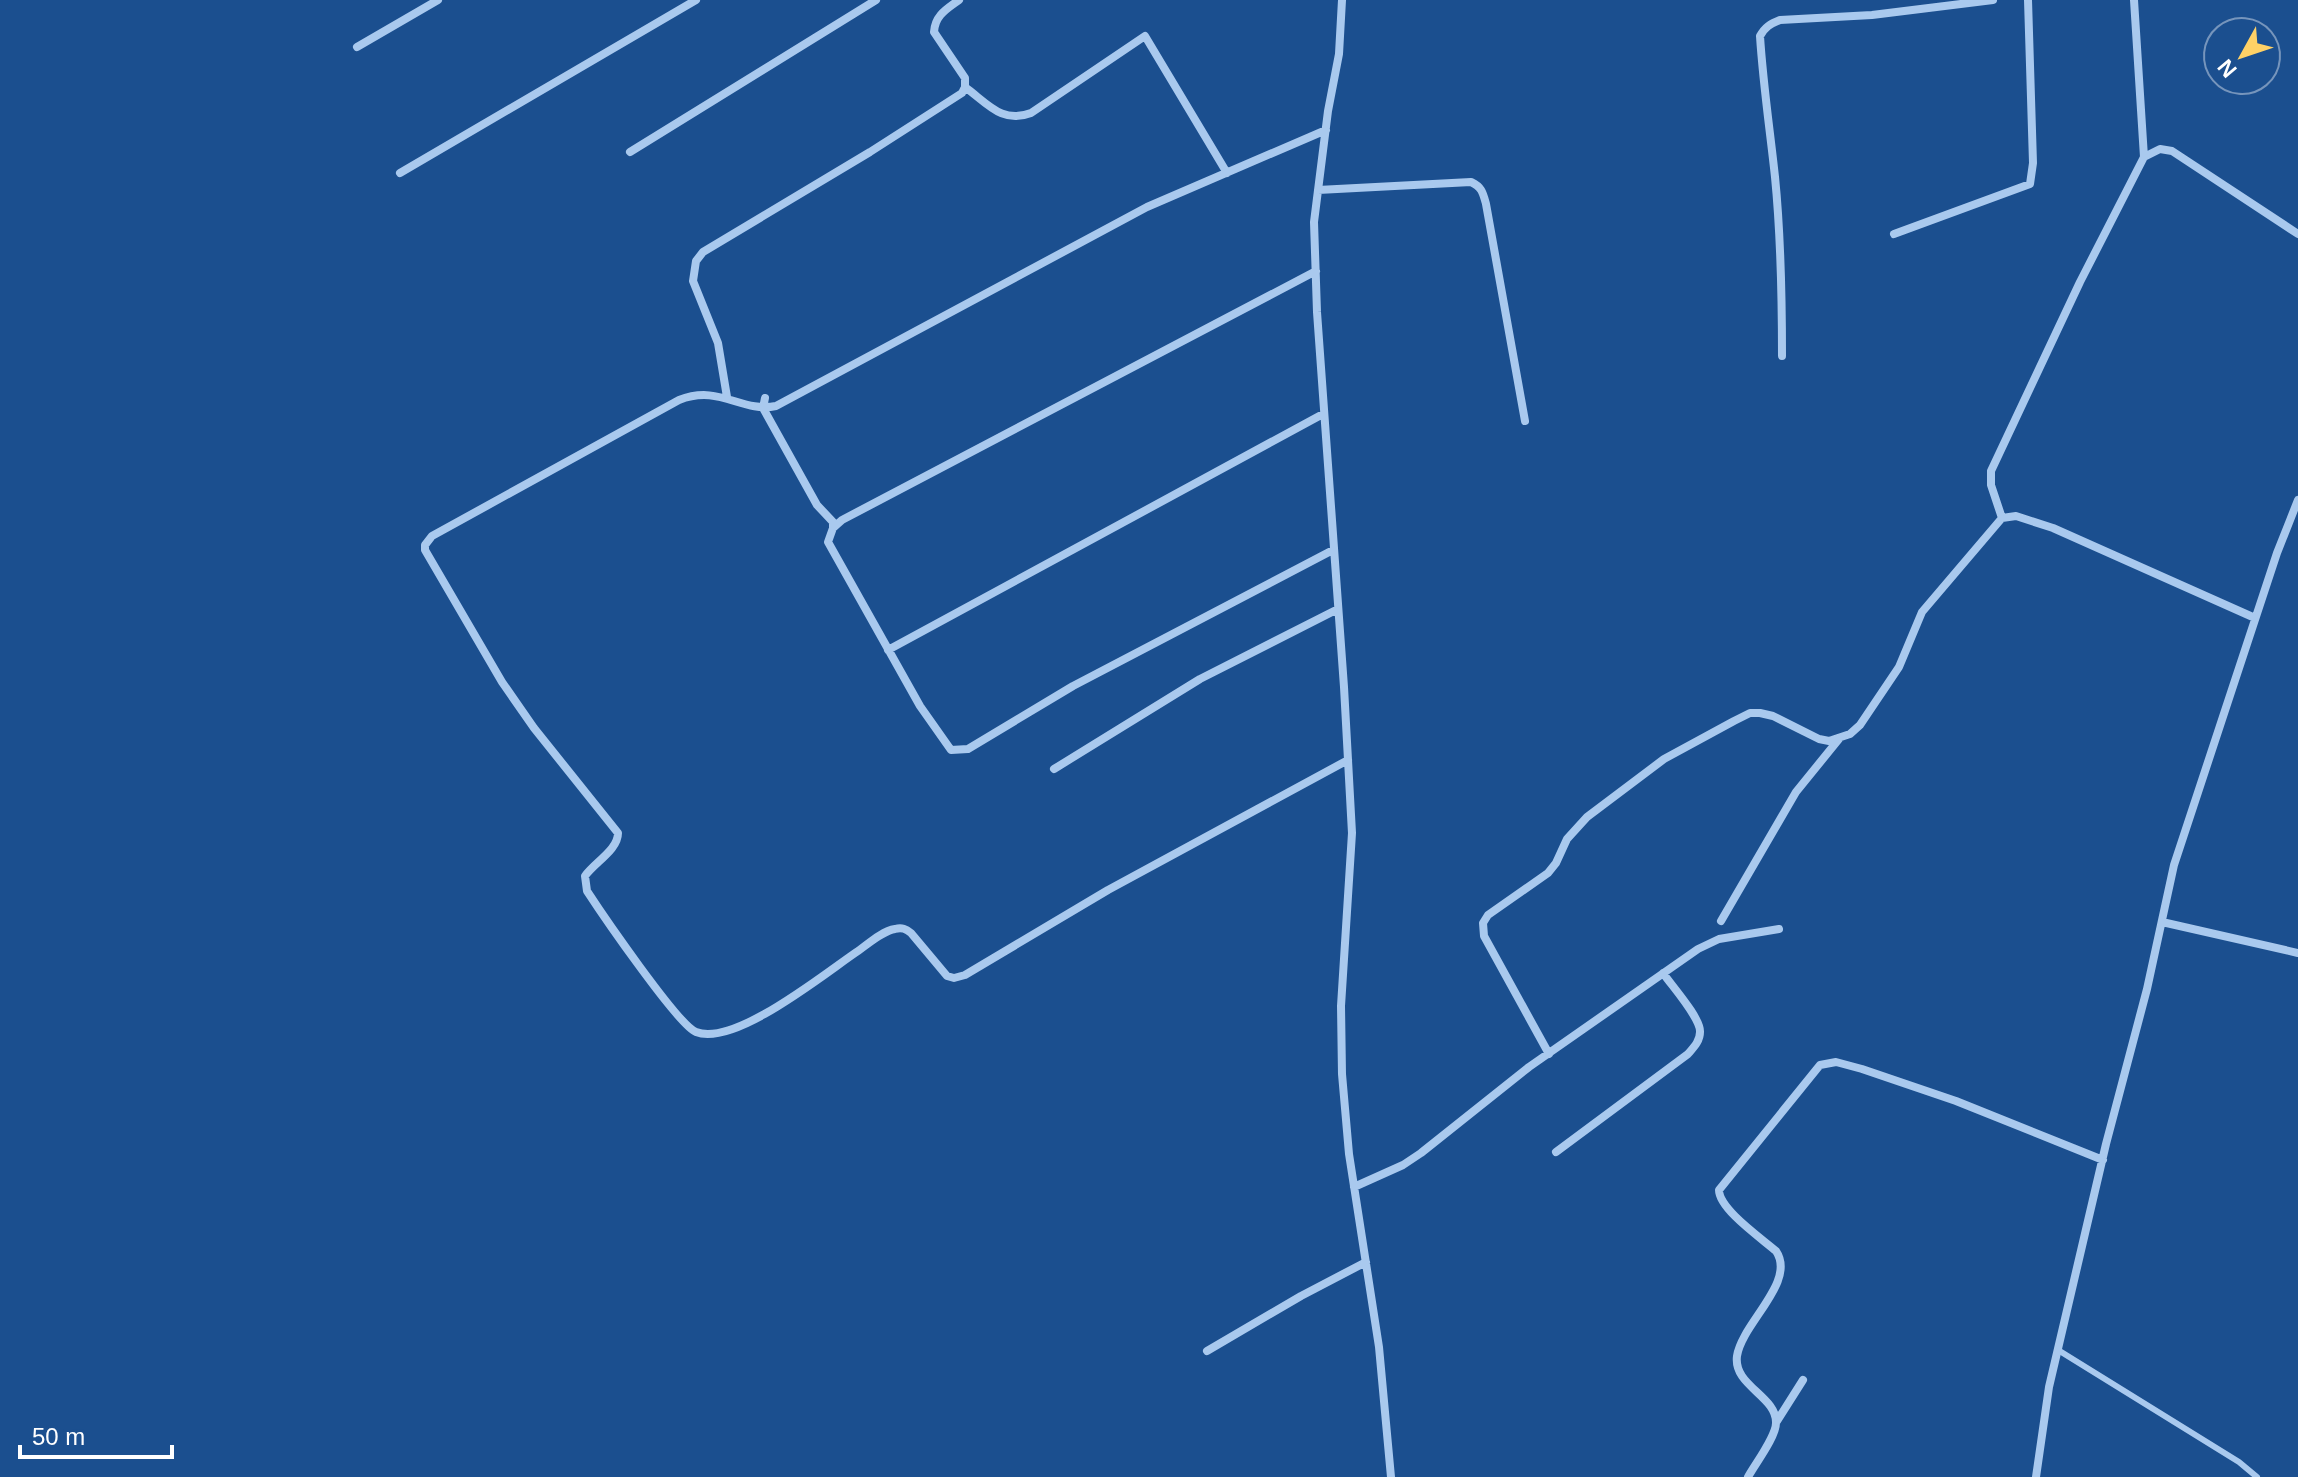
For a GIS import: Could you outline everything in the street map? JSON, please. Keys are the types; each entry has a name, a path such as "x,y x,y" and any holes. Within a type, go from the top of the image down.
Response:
{"street":[{"path":"357,47 438,0"},
{"path":"400,173 696,0"},
{"path":"630,152 876,0"},
{"path":"727,397 718,343 693,281 696,261 703,252 883,144 950,101 965,87 965,78 934,32 934,23 946,4 959,0"},
{"path":"1342,0 1339,54 1314,222 1323,414 1352,833 1341,1006 1342,1074 1354,1187 1379,1347 1391,1477"},
{"path":"1782,356 1782,281 1775,177 1764,97 1760,36 1770,24 1780,20 1872,15 1993,0"},
{"path":"1894,234 2030,184 2033,163 2028,0"},
{"path":"2002,518 1991,485 1991,471 2080,282 2144,157 2134,0"},
{"path":"965,87 1000,113 1017,118 1031,113 1145,36 1227,173"},
{"path":"1326,130 1147,207 776,406 707,394 679,400 432,536 425,545 426,555 502,682 534,728 618,833 613,847 593,864 585,876 587,891 674,1012 694,1031 705,1034 723,1032 754,1021 871,942 897,928 911,933 947,976 965,975 1108,890 1348,760"},
{"path":"2144,157 2160,149 2172,151 2298,234"},
{"path":"1318,190 1471,182 1478,185 1486,204 1525,421"},
{"path":"833,528 842,520 1112,376 1316,271"},
{"path":"764,403 817,505 833,522 828,542 830,550 951,750 968,749 1073,686 1333,550"},
{"path":"888,650 1323,414"},
{"path":"2036,1477 2049,1387 2174,865 2255,618 2298,500"},
{"path":"1721,921 1796,792 1839,739 1860,725 1899,667 1922,612 2002,518 2016,516 2053,528 2255,618"},
{"path":"1054,769 1200,679 1338,609"},
{"path":"1549,1054 1484,936 1483,923 1488,915 1548,873 1567,839 1587,817 1664,759 1734,721 1750,713 1760,713 1773,716 1819,739 1839,739"},
{"path":"2162,922 2298,953"},
{"path":"1354,1187 1403,1165 1421,1153 1461,1119 1549,1054 1663,973 1719,939 1779,929"},
{"path":"1556,1152 1688,1054 1696,1044 1700,1034 1699,1024 1663,973"},
{"path":"1777,1421 1774,1411 1745,1380 1738,1367 1737,1356 1777,1282 1782,1270 1781,1259 1726,1207 1719,1198 1719,1190 1820,1065 1836,1062 1862,1069 1956,1101 2103,1160"},
{"path":"1207,1351 1366,1262"},
{"path":"1748,1477 1803,1380"}],"lane":[{"path":"2058,1350 2239,1462 2257,1477"}]}
